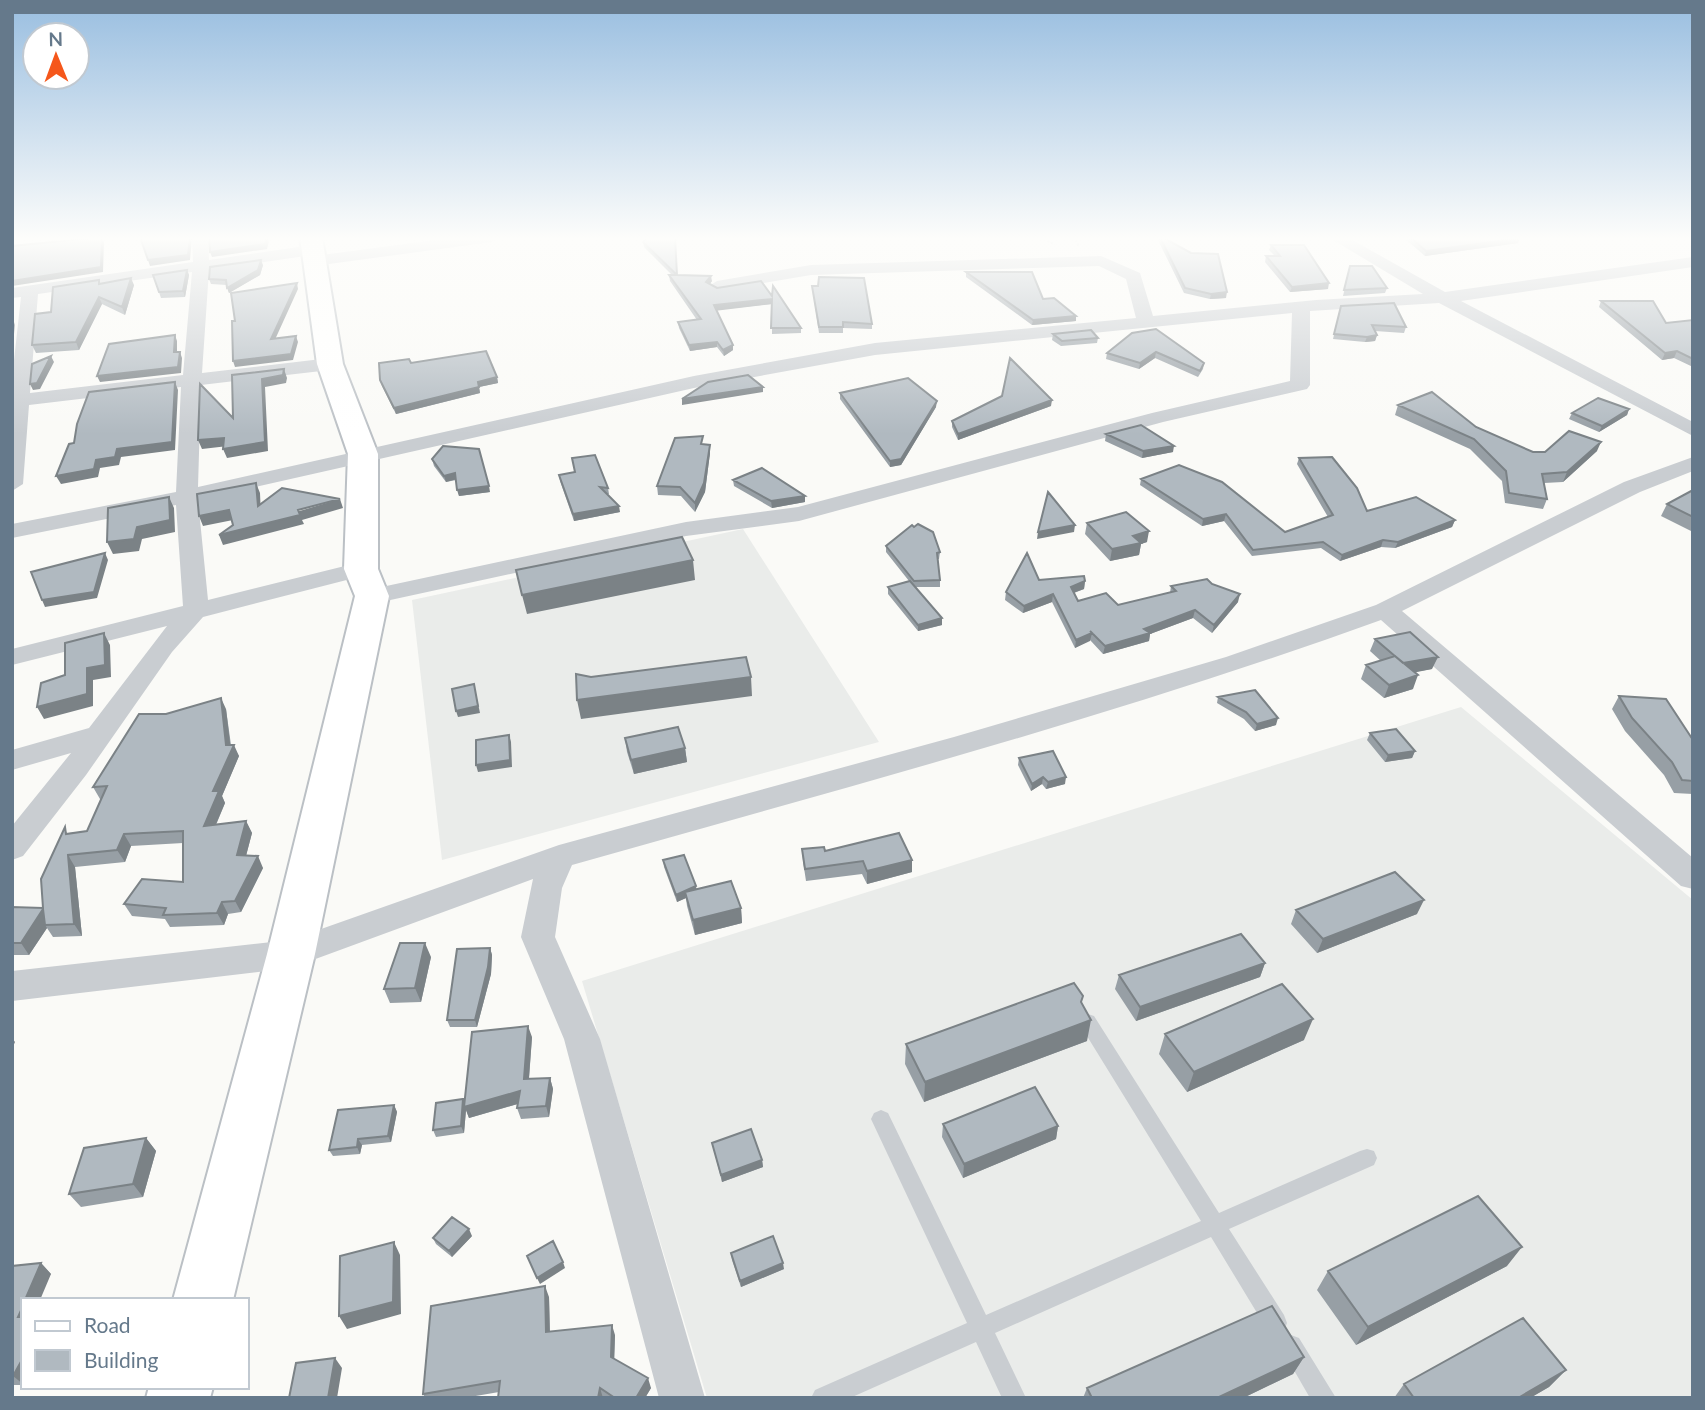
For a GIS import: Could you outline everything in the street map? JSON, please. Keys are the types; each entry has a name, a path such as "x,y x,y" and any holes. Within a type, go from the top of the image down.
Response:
{"street":[{"path":"12,484 21,303"},
{"path":"12,848 163,646 196,609 187,496 192,380 199,303"},
{"path":"204,1298 291,954 366,582 363,454 330,364 321,303"},
{"path":"1141,303 1146,323"},
{"path":"12,531 187,496 363,454 694,382 875,349 1356,303"},
{"path":"1451,303 1693,430"},
{"path":"12,657 196,609 686,529 799,514 1159,417 1300,385 1301,310"},
{"path":"17,400 330,364"},
{"path":"12,986 291,954 559,857 960,745 1236,663 1385,610 1632,487 1693,463"},
{"path":"1385,610 1693,877"},
{"path":"12,760 99,735"},
{"path":"559,857 546,888 538,937 582,1040 682,1398"}],"lane":[{"path":"1088,1022 1324,1398"},
{"path":"881,1119 1014,1398"},
{"path":"823,1398 1367,1158"}],"shaded area":[{"path":"743,529 879,742 442,860 412,600"},
{"path":"1461,707 1693,900 1693,1398 707,1398 582,981"}],"building":[{"path":"52,303 96,303 76,342 32,345 35,314 51,312"},
{"path":"232,303 288,303 271,339 296,336 291,354 233,361 232,321 235,321"},
{"path":"689,303 735,303 714,305 733,345 723,350 717,342 689,345 678,322 701,319"},
{"path":"772,303 784,303 801,328 771,328"},
{"path":"815,303 868,303 872,324 843,322 843,327 819,327"},
{"path":"1009,303 1060,303 1076,316 1033,320"},
{"path":"1394,303 1406,327 1372,325 1377,335 1367,337 1334,334 1341,306"},
{"path":"1603,303 1654,303 1666,323 1693,320 1693,359 1677,351 1665,353"},
{"path":"1156,329 1204,363 1200,371 1156,352 1140,363 1107,353 1132,333"},
{"path":"1091,330 1098,338 1062,341 1053,334"},
{"path":"175,335 174,352 180,352 178,367 97,376 109,344"},
{"path":"486,351 497,377 478,382 479,387 394,408 380,380 379,363 409,359 411,363"},
{"path":"51,356 37,383 30,384 32,364"},
{"path":"1010,358 1052,400 958,434 952,421 1002,396"},
{"path":"284,369 283,375 262,379 265,442 223,449 224,438 198,440 200,384 233,418 232,375"},
{"path":"748,375 763,387 682,399 708,382"},
{"path":"908,378 937,401 901,459 890,461 840,393"},
{"path":"175,382 172,442 117,449 115,457 96,460 94,469 56,476 69,444 74,443 77,424 89,392"},
{"path":"1432,392 1476,427 1533,452 1545,452 1569,431 1601,442 1567,472 1542,474 1547,499 1509,493 1506,471 1474,439 1398,405"},
{"path":"1598,398 1629,409 1602,426 1572,413"},
{"path":"1141,425 1174,446 1143,451 1106,434"},
{"path":"703,436 701,444 710,445 704,483 695,503 680,487 657,486 675,438"},
{"path":"443,446 479,449 489,486 457,490 455,473 444,476 432,459"},
{"path":"595,455 608,488 600,487 619,506 573,514 559,475 575,472 572,458"},
{"path":"1332,457 1357,488 1367,511 1416,497 1455,520 1398,542 1383,540 1342,555 1323,542 1253,550 1226,514 1203,519 1141,479 1179,465 1222,482 1285,532 1333,515 1299,458"},
{"path":"762,468 805,496 771,501 733,480"},
{"path":"256,483 258,506 282,488 340,499 298,510 300,515 219,535 233,525 229,510 199,516 197,494"},
{"path":"1693,490 1693,517 1667,504"},
{"path":"1048,492 1075,525 1038,532"},
{"path":"169,497 170,520 137,527 134,539 107,542 108,508"},
{"path":"1126,512 1149,531 1133,536 1141,543 1112,549 1087,523"},
{"path":"918,524 933,532 940,552 937,553 940,580 914,581 886,546 912,525 914,527"},
{"path":"682,537 693,560 522,595 516,570"},
{"path":"105,553 94,592 42,600 31,572"},
{"path":"1027,553 1039,580 1084,576 1085,581 1071,587 1078,601 1106,593 1118,605 1176,591 1171,586 1207,579 1212,584 1240,594 1214,625 1195,610 1144,629 1150,633 1105,646 1092,633 1076,640 1053,594 1024,606 1006,592"},
{"path":"910,581 942,618 918,625 888,587"},
{"path":"1410,632 1438,657 1403,663 1375,639"},
{"path":"104,633 105,665 87,668 87,694 37,707 41,683 65,675 65,643"},
{"path":"1395,656 1418,675 1389,685 1366,665"},
{"path":"746,657 751,677 577,700 576,674 591,677"},
{"path":"474,684 478,706 456,711 452,689"},
{"path":"1255,690 1278,718 1257,724 1246,712 1218,697"},
{"path":"1619,696 1666,699 1693,740 1693,781 1682,780 1672,762 1632,718"},
{"path":"221,698 226,745 234,745 213,791 219,791 204,826 246,821 237,855 258,856 235,901 222,902 217,913 163,915 166,908 124,904 142,879 183,882 183,831 124,834 117,850 68,855 74,924 45,925 43,909 21,943 12,943 12,907 43,908 41,879 65,827 66,834 87,831 107,786 93,787 139,714 166,714"},
{"path":"678,727 685,748 631,760 625,738"},
{"path":"1396,729 1415,751 1388,755 1370,733"},
{"path":"509,735 510,760 476,765 476,740"},
{"path":"1053,751 1066,777 1048,782 1043,777 1032,784 1019,758"},
{"path":"899,833 912,860 867,871 863,861 805,869 802,849 824,847 825,851"},
{"path":"684,855 696,886 676,895 663,860"},
{"path":"1395,872 1424,900 1323,939 1296,910"},
{"path":"731,881 741,908 693,920 685,892"},
{"path":"1241,934 1265,963 1140,1007 1119,975"},
{"path":"400,943 425,943 415,988 384,989"},
{"path":"490,948 475,1020 447,1020 457,949"},
{"path":"1074,983 1083,996 1081,1002 1091,1020 925,1082 906,1044"},
{"path":"1282,984 1313,1019 1194,1072 1165,1034"},
{"path":"528,1026 524,1079 550,1078 546,1106 517,1108 520,1091 464,1107 472,1032"},
{"path":"1035,1087 1058,1126 964,1164 943,1124"},
{"path":"463,1099 461,1126 433,1130 436,1103"},
{"path":"394,1105 388,1136 358,1139 357,1147 329,1150 338,1110"},
{"path":"751,1129 762,1160 721,1175 712,1143"},
{"path":"146,1138 133,1184 69,1194 84,1148"},
{"path":"1478,1196 1522,1247 1368,1327 1328,1271"},
{"path":"452,1217 469,1229 449,1251 433,1238"},
{"path":"773,1236 783,1263 740,1281 731,1253"},
{"path":"553,1241 563,1262 537,1278 527,1256"},
{"path":"394,1242 393,1302 339,1316 340,1256"},
{"path":"41,1263 26,1298 21,1298 18,1317 21,1317 21,1362 13,1376 12,1376 12,1266"},
{"path":"545,1286 546,1332 612,1325 611,1357 648,1378 636,1398 615,1398 600,1388 598,1398 498,1398 500,1381 423,1394 431,1306"},
{"path":"1272,1306 1304,1357 1217,1398 1092,1398 1087,1388"},
{"path":"1523,1318 1566,1370 1518,1398 1414,1398 1404,1384"},
{"path":"335,1358 328,1398 289,1398 296,1363"}]}
